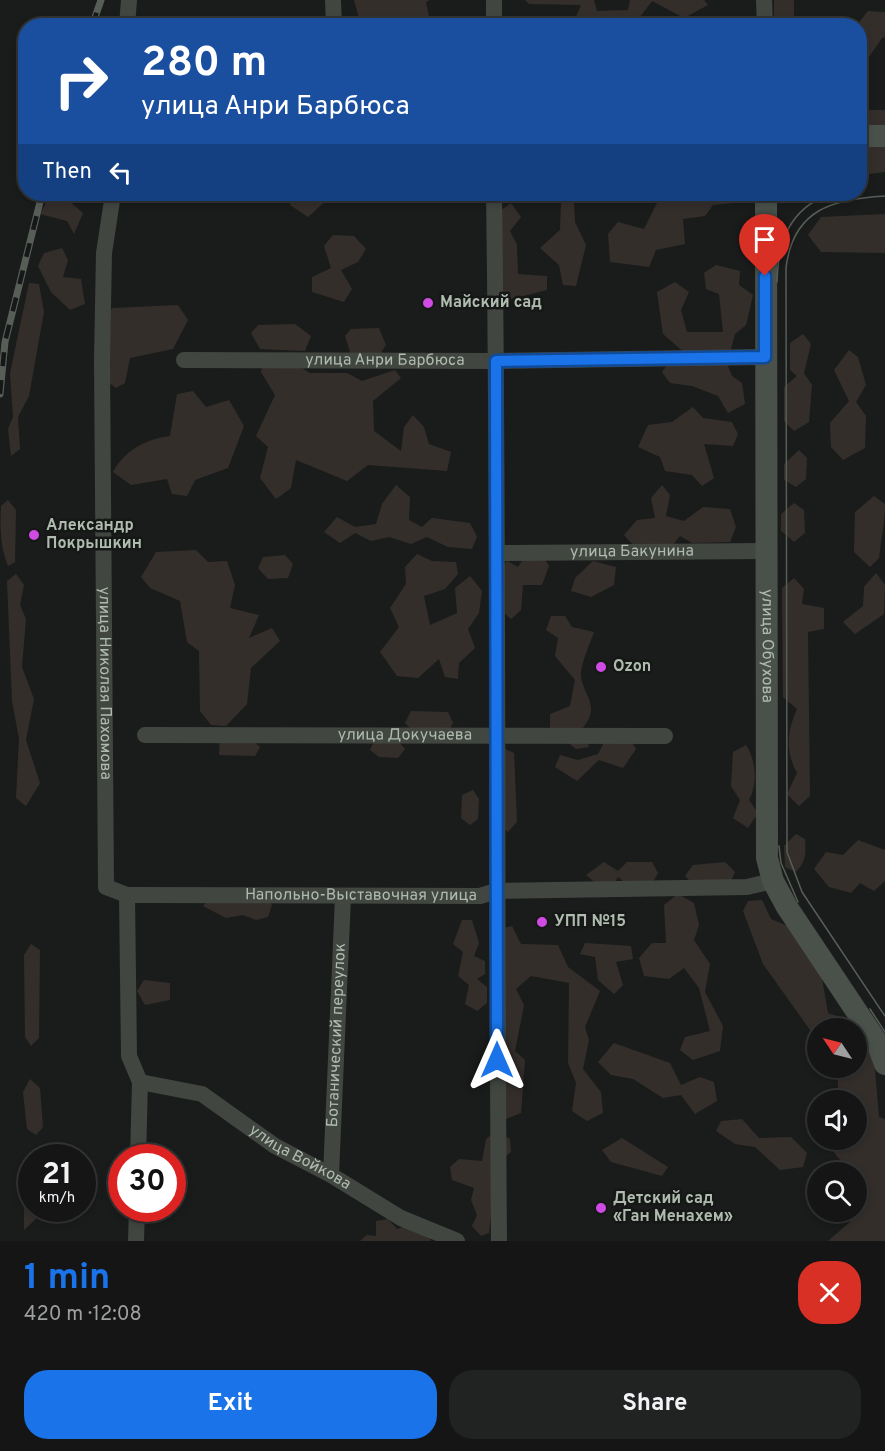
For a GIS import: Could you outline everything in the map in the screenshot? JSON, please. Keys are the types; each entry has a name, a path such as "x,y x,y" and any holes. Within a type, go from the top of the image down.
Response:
{"street":[{"path":"128,18 129,0"},
{"path":"333,0 334,18"},
{"path":"494,0 494,18"},
{"path":"764,0 765,18"},
{"path":"867,136 885,136"},
{"name":"улица Николая Пахомова","path":"112,201 104,253 102,361 105,865 106,887 127,895"},
{"path":"494,201 499,735 496,891 499,1241"},
{"name":"улица Обухова","path":"766,201 764,551 767,858 773,881 787,907 877,1042 885,1064"},
{"name":"улица Анри Барбюса","path":"184,360 496,361 765,357"},
{"name":"улица Бакунина","path":"498,553 764,551"},
{"name":"улица Докучаева","path":"145,735 665,736"},
{"name":"Напольно-Выставочная улица","path":"127,895 480,896 496,891 672,890 747,887 773,881"},
{"path":"127,895 129,1056 140,1082 138,1144"},
{"name":"Ботанический переулок","path":"331,1174 343,897"},
{"name":"улица Войкова","path":"140,1082 202,1094 275,1146 331,1174 401,1218 457,1241"},
{"path":"136,1241 137,1222"}],"shaded area":[{"path":"354,0 430,0 426,2 429,17 359,18"},
{"path":"525,0 594,0 597,11 628,10 630,0 704,0 708,5 684,18 652,1 639,18 575,18 581,5 529,4"},
{"path":"774,0 794,0 793,18 774,17"},
{"path":"868,11 885,12 885,37 869,57 867,57 867,18 862,18"},
{"path":"867,110 885,110 885,172 867,174"},
{"path":"47,201 69,201 83,213 74,234 67,221 40,214"},
{"path":"291,201 326,201 308,217 290,205"},
{"path":"744,201 713,205 705,216 683,219 685,244 656,250 649,267 610,262 608,234 618,222 644,229 657,203"},
{"path":"561,202 574,202 575,222 586,245 576,286 563,285 559,265 540,248 560,230"},
{"path":"511,203 521,217 510,231 517,245 518,274 547,276 547,290 511,299 499,291 497,213"},
{"path":"885,214 885,253 821,252 808,235 821,217"},
{"path":"333,235 354,236 366,249 358,262 341,270 352,289 344,302 312,292 312,277 331,268 324,246"},
{"path":"62,248 68,260 63,277 81,279 85,304 70,310 51,292 38,266 44,253"},
{"path":"716,265 740,271 739,285 753,295 746,325 735,334 730,352 685,353 663,334 657,292 675,282 689,292 681,310 687,332 723,332 719,294 706,289 704,273"},
{"path":"29,283 39,284 44,312 29,396 18,417 20,449 11,456 8,429 13,417 10,373"},
{"path":"178,305 188,320 173,349 130,358 125,383 116,388 109,383 106,319 112,308"},
{"path":"295,324 311,336 305,351 260,349 251,333 258,325"},
{"path":"379,328 386,345 378,357 351,355 345,336 351,329"},
{"path":"803,334 811,344 804,373 812,385 809,422 794,431 784,421 784,387 797,376 790,370 790,343"},
{"path":"849,350 858,357 866,385 856,402 866,416 865,448 843,460 831,447 830,423 849,401 834,370"},
{"path":"291,361 310,373 347,373 362,381 395,370 401,378 373,401 374,431 401,451 404,427 413,415 424,427 429,444 451,452 447,471 368,465 347,481 296,460 291,488 276,499 260,478 268,447 256,436 275,395 261,372 263,363"},
{"path":"670,361 726,361 732,376 742,383 745,404 728,413 718,396 692,386 670,383 662,372"},
{"path":"193,391 206,407 229,400 244,426 228,468 195,480 187,496 172,494 167,479 131,485 113,472 118,464 137,447 170,436 177,394"},
{"path":"693,407 703,418 732,422 738,434 733,446 704,444 714,478 702,486 692,475 665,471 660,457 638,447 648,425 672,422"},
{"path":"799,450 807,458 806,479 796,487 784,480 784,464"},
{"path":"396,485 410,497 409,520 422,527 432,518 470,523 477,537 472,549 448,547 427,537 411,544 389,537 371,541 355,533 340,543 324,532 337,517 355,527 376,524 382,504"},
{"path":"662,485 670,495 666,516 684,521 703,507 730,509 736,527 730,542 692,543 680,536 672,546 635,547 624,535 637,520 655,518 651,498"},
{"path":"874,496 885,504 885,511 879,558 870,567 854,552 855,512"},
{"path":"8,500 16,510 15,562 8,566 2,544 1,506"},
{"path":"794,503 804,510 805,533 794,542 781,531 781,514"},
{"path":"196,550 208,562 227,561 235,585 230,608 259,615 249,638 272,628 280,641 251,668 247,704 226,726 211,725 200,711 199,651 187,642 180,601 150,588 141,577 156,552"},
{"path":"417,554 432,561 456,562 458,574 445,589 424,596 430,625 457,613 455,588 470,576 482,591 479,613 468,629 475,648 459,663 458,679 445,677 439,659 418,678 397,676 380,652 399,627 390,608 406,584 405,567"},
{"path":"285,555 293,564 288,578 268,579 258,568 263,557"},
{"path":"526,555 542,555 549,566 542,585 523,585 521,610 511,619 503,612 501,569 507,561 518,567"},
{"path":"593,561 616,567 614,585 591,597 571,591 575,578"},
{"path":"876,573 885,585 884,614 855,634 843,622 863,606 864,587"},
{"path":"16,574 24,585 20,605 26,619 22,667 34,699 26,740 40,783 26,806 16,798 19,739 12,701 7,581"},
{"path":"794,578 804,589 802,604 824,608 824,629 808,632 810,796 799,806 787,794 797,773 789,749 789,733 797,709 783,697 782,588"},
{"path":"551,616 565,616 572,627 594,632 581,672 591,708 588,721 582,729 589,747 576,749 550,728 550,714 570,706 575,680 555,656 558,638 546,630"},
{"path":"411,711 448,712 453,723 448,733 414,732 405,723"},
{"path":"220,732 243,732 260,747 255,756 219,755"},
{"path":"609,733 626,733 636,749 623,768 599,760 577,781 555,767 560,755 578,760 598,754"},
{"path":"375,739 397,740 405,749 398,758 379,757 370,750"},
{"path":"746,745 755,772 754,787 749,800 758,813 748,828 733,818 740,800 731,786 733,752"},
{"path":"503,748 514,753 517,822 508,832 500,826"},
{"path":"473,790 479,799 478,819 470,825 461,818 462,795"},
{"path":"796,834 805,839 805,857 796,872 785,867 784,846"},
{"path":"858,840 885,850 885,881 874,891 860,883 851,893 829,887 814,869 826,852 843,855"},
{"path":"604,862 618,871 627,862 652,862 658,873 652,884 628,885 618,877 612,887 599,886 586,875"},
{"path":"725,862 735,872 729,885 694,885 685,876 693,865"},
{"path":"678,894 694,903 699,925 694,940 710,964 705,992 723,1026 720,1051 693,1060 680,1050 685,1037 710,1031 699,988 684,968 669,979 644,976 639,958 652,943 666,943 664,905"},
{"path":"211,896 266,896 272,905 268,917 256,920 243,915 226,918 203,906"},
{"path":"762,900 771,919 797,930 819,961 828,1013 844,1018 807,1018 807,1026 763,964 743,911 748,901"},
{"path":"462,920 472,920 479,943 474,956 485,961 485,974 477,979 487,987 487,1003 477,1011 465,1004 469,985 458,976 463,952 453,944"},
{"path":"512,926 521,944 558,945 568,967 600,991 585,1027 589,1040 583,1069 601,1092 603,1113 587,1121 572,1111 576,1083 568,1063 569,983 531,976 516,989 524,1005 515,1051 525,1060 521,1113 504,1120 503,928"},
{"path":"585,943 631,946 633,959 616,962 623,985 614,994 598,980 595,957 580,954"},
{"path":"31,944 40,950 39,1038 31,1046 25,1037 24,955"},
{"path":"144,980 170,983 170,1000 145,1005 137,991"},
{"path":"614,1043 670,1063 681,1085 700,1077 714,1082 717,1101 695,1114 681,1095 663,1098 633,1079 611,1075 598,1062"},
{"path":"867,1043 873,1046 879,1117 885,1119 885,1241 828,1241 850,1222 867,1222 867,1162 841,1162 832,1150 867,1150 867,1090 838,1090 838,1078 867,1078"},
{"path":"30,1079 40,1088 43,1127 36,1135 27,1129 23,1092"},
{"path":"742,1119 759,1138 791,1137 807,1153 803,1167 780,1170 755,1147 735,1144 716,1131 721,1121"},
{"path":"496,1131 510,1139 511,1152 497,1163 489,1233 481,1236 472,1226 477,1215 471,1200 474,1188 452,1180 450,1167 459,1159 482,1161 486,1139"},
{"path":"622,1138 668,1167 662,1176 611,1162 602,1150"},
{"path":"388,1219 397,1229 408,1225 427,1234 431,1241 360,1241 367,1235 376,1236 376,1221"},
{"path":"24,1222 33,1222 24,1230"}],"tram line":[{"path":"867,198 885,196"},
{"path":"777,282 780,253 788,229 795,218 815,201"},
{"path":"846,201 819,211 807,220 797,232 790,248 786,268 787,852 802,892 885,1016"},
{"path":"779,846 781,863 798,902"},
{"path":"870,1009 885,1032"}],"railway":[{"path":"95,18 101,0"},
{"path":"0,394 5,342 40,201"}],"place":[{"name":"Майский сад","path":"428,303"},
{"name":"Александр Покрышкин","path":"34,535"},
{"name":"Ozon","path":"601,667"},
{"name":"УПП №15","path":"542,922"},
{"name":"Детский сад «Ган Менахем»","path":"601,1208"}],"route":[{"path":"497,1060 496,891 499,735 496,361 765,357 765,276"}]}
